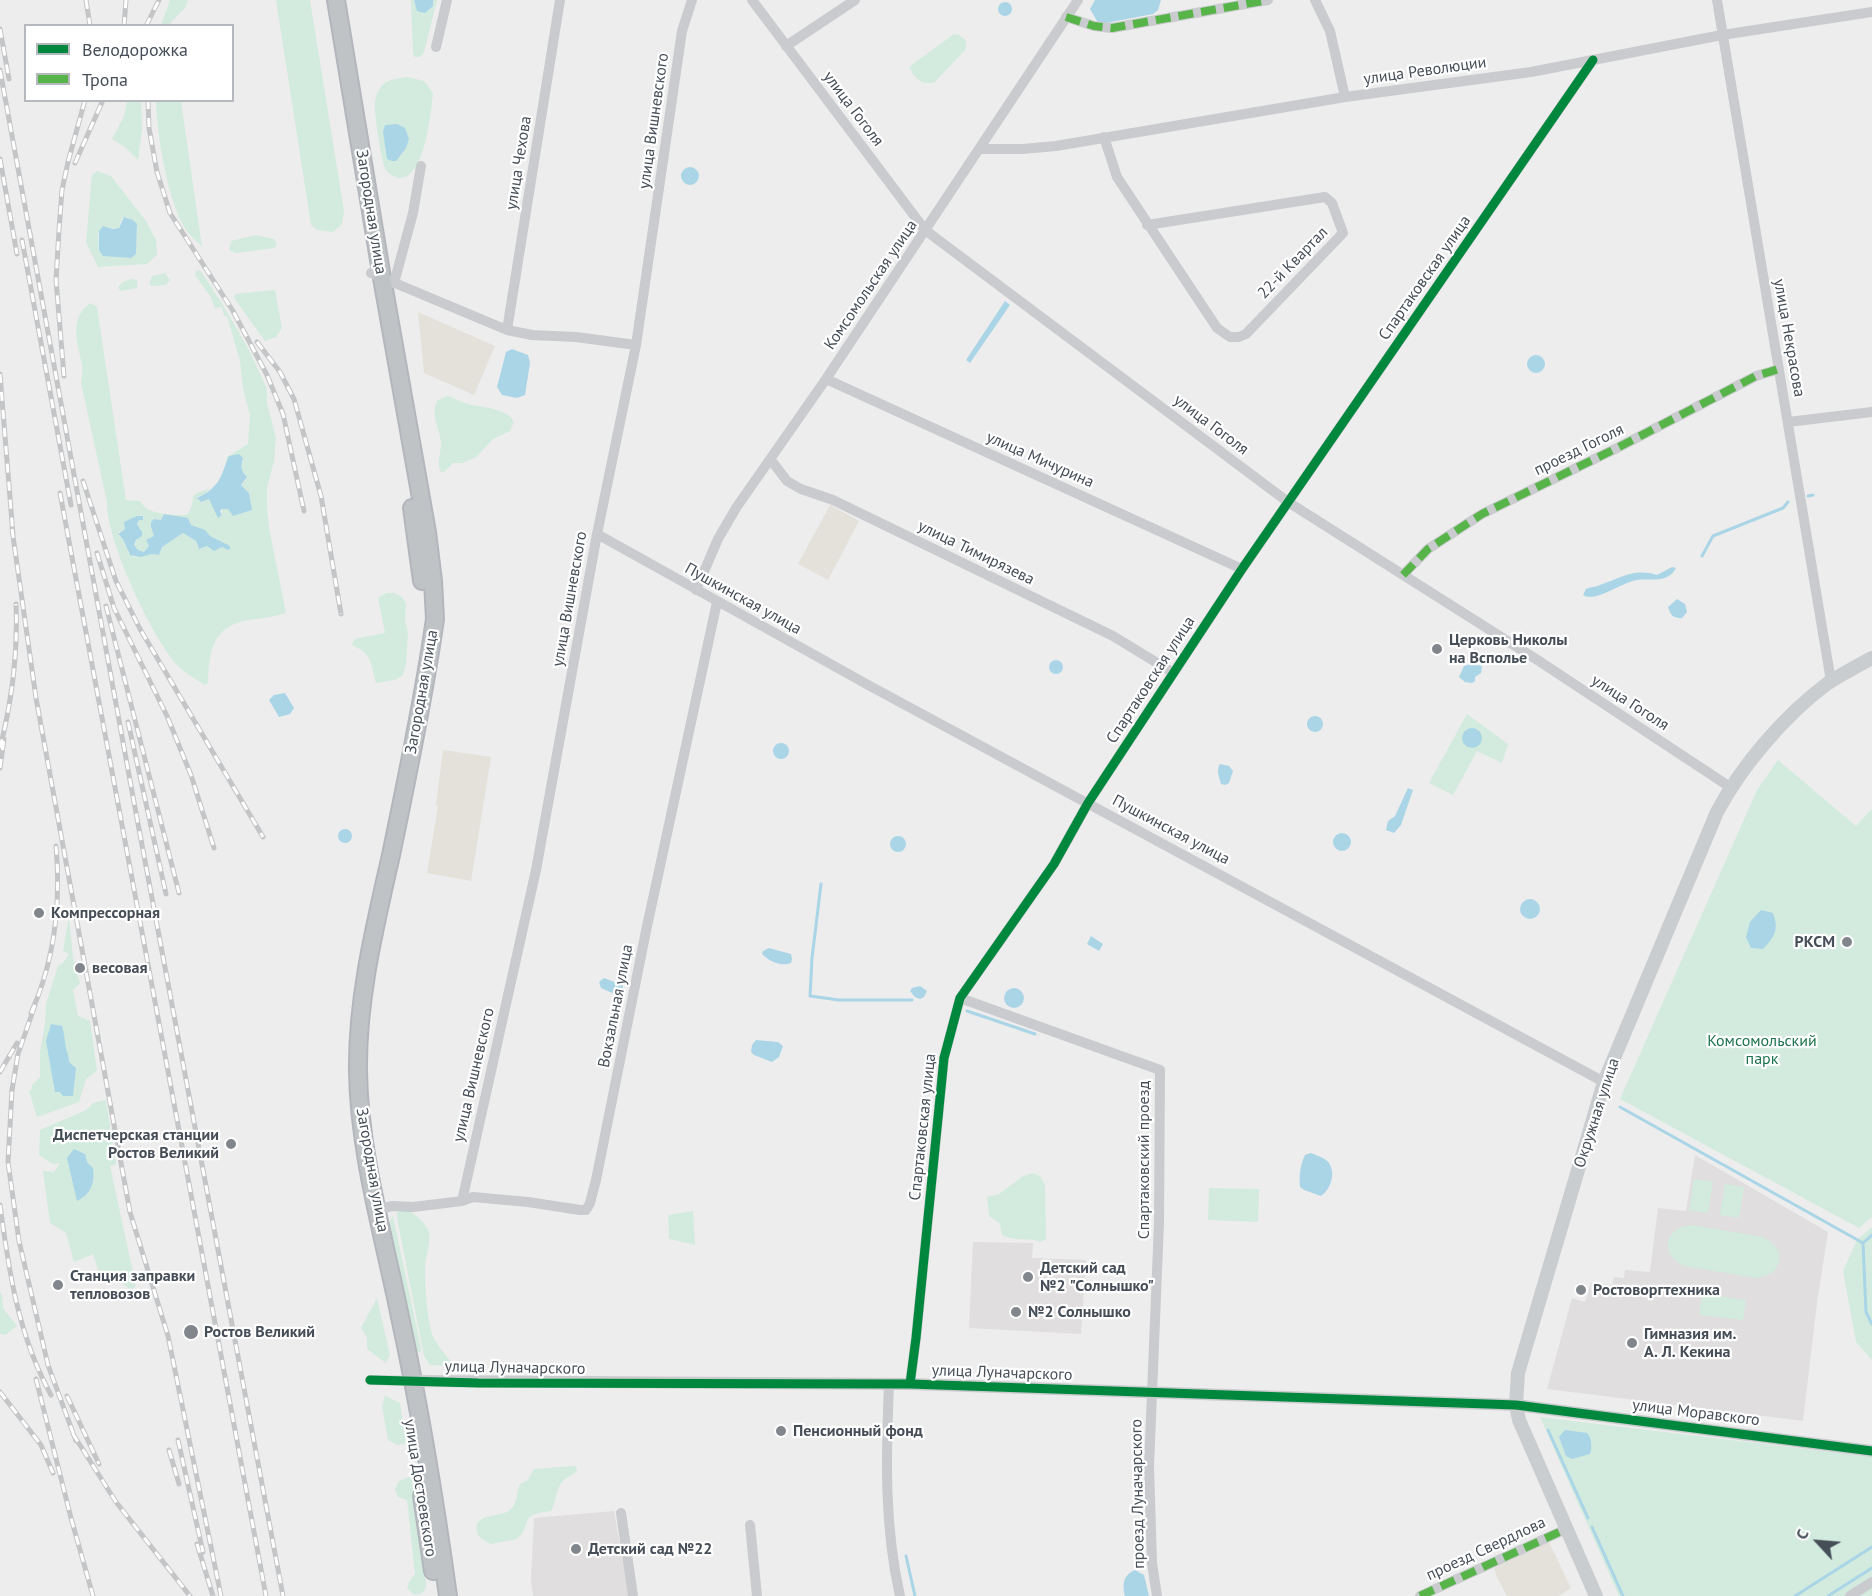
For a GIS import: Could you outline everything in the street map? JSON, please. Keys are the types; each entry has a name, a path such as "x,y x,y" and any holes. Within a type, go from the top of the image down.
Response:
{"highway":[{"name":"Загородная улица","path":"325,0 382,278 423,584 424,619 418,664 359,961 349,1033 348,1063 351,1114 368,1214 409,1381"},
{"name":"Загородная улица","path":"336,0 434,581 435,619 425,684 369,963 358,1033 361,1117 409,1381"},
{"name":"улица Достоевского","path":"409,1381 436,1596"},
{"name":"улица Достоевского","path":"409,1381 437,1517 448,1596"}],"main road":[{"name":"Окружная улица","path":"1596,1596 1519,1420 1516,1388 1523,1356 1548,1278 1604,1082 1717,812 1730,787 1747,764 1809,698 1831,681 1872,658"}],"street":[{"path":"436,47 447,0"},
{"name":"улица Чехова","path":"507,330 560,0"},
{"name":"улица Вишневского","path":"462,1201 536,870 597,534 636,345 682,31 692,0"},
{"name":"улица Гоголя","path":"752,0 925,230 1288,502 1539,661 1730,787"},
{"path":"786,46 855,0"},
{"name":"Комсомольская улица","path":"696,590 718,539 736,508 771,460 981,149 1078,0"},
{"path":"1066,18 1094,26 1112,28 1268,0"},
{"path":"1315,0 1330,31 1345,97"},
{"name":"улица Некрасова","path":"1717,0 1831,681"},
{"name":"улица Революции","path":"981,149 1023,149 1345,97 1531,72 1722,35 1872,12"},
{"name":"Спартаковская улица","path":"910,1384 944,1059 960,998 1054,864 1089,803 1172,672 1593,60"},
{"name":"22-й Квартал","path":"1104,137 1117,177 1147,225 1217,328 1230,337 1246,334 1343,233 1332,203 1325,197 1147,225"},
{"path":"421,166 412,213 382,278 507,330 532,335 576,337 636,345"},
{"name":"проезд Гоголя","path":"1403,575 1428,549 1482,514 1756,376 1779,369"},
{"name":"улица Мичурина","path":"826,379 1242,569"},
{"path":"1788,422 1872,412"},
{"name":"улица Тимирязева","path":"771,460 787,480 801,489 833,500 1113,636 1172,672"},
{"name":"Пушкинская улица","path":"597,534 717,602 1604,1082"},
{"name":"Вокзальная улица","path":"377,1209 462,1201 473,1197 580,1210 585,1210 590,1203 717,602"},
{"name":"Спартаковский проезд","path":"960,998 1160,1070 1159,1223 1152,1391"},
{"path":"370,1380 409,1381"},
{"name":"улица Луначарского","path":"409,1381 910,1384 1516,1405"},
{"path":"889,1384 886,1506 900,1596"},
{"name":"проезд Луначарского","path":"1152,1391 1150,1520 1152,1563 1157,1596"},
{"name":"улица Моравского","path":"1516,1405 1872,1451"},
{"path":"621,1513 633,1596"},
{"path":"750,1525 757,1596"},
{"name":"проезд Свердлова","path":"1420,1596 1566,1529"},
{"path":"1850,1596 1872,1582"}],"shaded area":[{"path":"418,312 495,346 474,395 424,373"},
{"path":"830,505 859,521 828,580 798,564"},
{"path":"443,750 491,757 471,881 427,873 438,806 436,805"},
{"path":"1695,1155 1828,1232 1803,1421 1547,1389 1572,1298 1585,1302 1591,1282 1612,1285 1614,1277 1624,1278 1625,1270 1650,1272 1658,1208 1686,1211"},
{"name":"Детский сад №2 \"Солнышко\"","path":"973,1242 1033,1243 1032,1258 1086,1260 1081,1334 969,1328"},
{"name":"Детский сад №22","path":"614,1511 629,1596 533,1596 531,1580 534,1518"},
{"path":"1549,1542 1571,1588 1559,1596 1507,1596 1494,1568"}],"green space":[{"path":"170,0 188,0 185,8 171,24 161,24"},
{"path":"276,0 310,0 344,211 342,224 333,232 317,230 311,225"},
{"path":"411,0 433,6 433,0 437,0 424,52 420,57 415,57 413,54"},
{"path":"954,34 964,39 965,50 935,82 927,83 919,80 913,74 910,66"},
{"path":"407,77 424,81 433,93 421,157 408,175 399,178 389,173 383,163 375,104 381,86 391,80"},
{"path":"127,102 141,102 142,129 138,160 125,147 112,139 124,116"},
{"path":"156,102 181,102 202,247 189,234 177,213 158,131"},
{"path":"97,171 111,176 146,221 156,240 157,255 147,264 98,267 86,242 92,175","holes":["127,217 137,224 136,254 129,258 99,250 98,234 102,227 118,229 122,219"]},
{"path":"256,235 274,239 277,245 274,248 236,253 229,250 231,241"},
{"path":"200,270 223,305 249,350 267,389 267,403 276,438 274,461 267,488 267,508 286,613 237,623 220,634 212,651 208,683 205,685 181,669 167,652 144,612 122,563 109,519 81,383 82,366 76,331 83,309 90,303 97,307 126,500 140,501 147,509 155,512 184,515 188,514 193,496 211,488 202,496 198,496 198,500 201,502 209,499 219,516 222,516 222,509 228,509 233,516 251,510 249,493 241,485 246,480 241,470 243,460 231,456 223,472 227,457 248,444 250,415 243,389 240,361 227,316 224,316 222,307 215,308 210,296 195,275 196,271","holes":["164,514 189,519 191,525 225,545 229,545 230,549 221,547 212,550 208,546 198,548 196,541 183,533 162,547 159,555 135,557 129,554 123,538 118,536 119,532 125,529 125,522 142,515 144,518 138,521 141,529 134,546 144,552 149,546 146,540 154,536 151,522 154,519 161,520"]},
{"path":"165,273 170,280 166,285 152,286 149,284 152,276"},
{"path":"131,279 137,280 137,288 120,291 118,287"},
{"path":"275,290 282,328 276,337 265,341 234,298 235,294"},
{"path":"447,396 505,413 514,422 510,431 493,439 476,457 463,463 453,463 441,472 439,462 441,443 435,406 437,401"},
{"path":"386,593 394,593 402,597 406,603 405,620 408,633 406,664 403,675 395,680 376,683 368,656 352,645 354,639 385,633 378,598"},
{"path":"1467,714 1508,744 1502,763 1477,751 1453,795 1429,783"},
{"name":"Комсомольский парк","path":"1778,760 1856,826 1872,809 1872,1217 1859,1228 1620,1099 1757,790"},
{"path":"69,916 73,958 80,983 73,990 78,1016 90,1021 97,1071 86,1079 79,1102 37,1117 29,1091 40,1077 40,1052 46,1004 58,966 69,954 63,951"},
{"path":"106,1100 116,1164 110,1166 136,1286 131,1290 117,1280 100,1277 93,1254 74,1262 66,1233 50,1223 43,1171 54,1172 60,1163 53,1164 39,1155 40,1130 86,1110 93,1103"},
{"path":"1033,1173 1040,1176 1045,1185 1046,1239 1040,1242 1002,1235 1000,1224 989,1216 987,1197 999,1194 1023,1176"},
{"path":"1694,1179 1713,1182 1708,1213 1689,1210"},
{"path":"1725,1184 1744,1187 1739,1218 1720,1215"},
{"path":"1209,1188 1259,1189 1258,1222 1208,1220"},
{"path":"403,1210 418,1217 429,1232 425,1269 429,1319 432,1334 453,1364 451,1366 430,1365 424,1356 397,1218 397,1212"},
{"path":"693,1211 695,1245 669,1239 668,1215"},
{"path":"393,1216 421,1352 415,1353 388,1225"},
{"path":"1692,1225 1763,1237 1771,1242 1779,1254 1777,1267 1765,1276 1756,1278 1684,1266 1671,1255 1668,1242 1675,1231"},
{"path":"1872,1227 1872,1360 1856,1342 1843,1271 1857,1240"},
{"path":"0,1292 3,1308 17,1326 5,1335 0,1334"},
{"path":"1702,1294 1746,1300 1743,1320 1699,1315"},
{"path":"377,1298 390,1355 386,1363 367,1349 367,1338 361,1328"},
{"path":"385,1396 400,1403 406,1443 397,1445 388,1440 382,1406"},
{"path":"1540,1417 1872,1457 1872,1596 1619,1596"},
{"path":"576,1466 577,1471 562,1482 551,1511 529,1517 523,1532 517,1539 491,1544 482,1540 477,1532 479,1521 510,1510 520,1484 528,1480 534,1469"},
{"path":"409,1477 412,1479 426,1584 423,1592 414,1595 407,1588 415,1574 407,1500 398,1497 395,1490 399,1481"}],"water":[{"path":"414,0 433,0 433,6 425,13 417,11"},
{"path":"1095,0 1161,0 1158,10 1153,14 1106,23 1097,21 1090,9"},
{"path":"1002,2 1008,2 1012,9 1008,16 1002,16 998,12 998,6"},
{"path":"397,124 405,128 409,139 406,148 396,161 392,161 387,159 383,132 385,125"},
{"path":"686,167 694,167 699,172 697,183 686,185 681,180 681,172"},
{"path":"124,217 137,224 136,254 131,258 103,256 99,250 99,231 103,226 119,228"},
{"path":"1005,301 1010,305 970,363 966,360"},
{"path":"512,349 528,355 530,363 525,395 517,398 502,395 497,387 506,352"},
{"path":"1532,355 1540,355 1545,360 1543,371 1532,373 1527,368 1527,360"},
{"path":"239,454 243,458 242,468 247,477 241,485 249,493 252,510 233,516 228,509 222,509 220,511 222,515 218,518 209,499 201,502 197,498 215,486 229,456"},
{"path":"164,514 188,518 191,525 205,530 210,536 230,546 230,549 222,547 214,551 207,546 199,549 196,541 183,533 162,547 159,555 141,557 130,555 123,539 118,534 125,529 124,522 137,516 143,516 143,520 139,520 137,524 142,536 136,540 134,545 138,550 144,552 149,546 146,540 154,536 151,522 154,519 161,520"},
{"path":"1672,567 1676,568 1673,573 1664,578 1637,580 1595,596 1583,595 1586,589 1627,575 1648,573 1657,575"},
{"path":"1677,599 1685,604 1687,612 1682,618 1673,616 1668,607"},
{"path":"1056,660 1061,662 1063,667 1061,672 1056,674 1051,672 1049,667 1051,662"},
{"path":"1470,664 1482,666 1481,673 1472,683 1465,682 1459,677 1464,666"},
{"path":"285,693 294,708 290,714 279,717 269,700 274,695"},
{"path":"1312,716 1318,716 1323,724 1321,730 1312,732 1307,727 1307,721"},
{"path":"1472,728 1479,731 1482,738 1479,745 1472,748 1465,745 1462,738 1465,731"},
{"path":"778,743 784,743 789,751 787,757 778,759 773,754 773,748"},
{"path":"1220,764 1229,766 1233,771 1229,783 1225,785 1221,784 1219,776"},
{"path":"1408,788 1413,790 1401,825 1394,833 1386,830 1388,821 1395,816"},
{"path":"345,829 350,831 352,836 350,841 345,843 340,841 338,836 340,831"},
{"path":"1338,833 1346,833 1351,838 1349,849 1338,851 1333,846 1333,838"},
{"path":"898,836 906,844 898,852 890,844"},
{"path":"1530,899 1537,902 1540,909 1537,916 1530,919 1523,916 1520,909 1523,902"},
{"path":"1761,910 1773,913 1776,924 1775,932 1763,949 1751,948 1746,937 1750,922"},
{"path":"1091,936 1103,944 1099,951 1087,944"},
{"path":"769,948 791,954 791,963 779,964 768,959 762,954"},
{"path":"604,978 622,985 623,994 619,996 601,988 599,982"},
{"path":"920,986 927,991 920,999 910,991"},
{"path":"1014,988 1021,991 1024,998 1021,1005 1014,1008 1007,1005 1004,998 1007,991"},
{"path":"51,1024 62,1026 69,1062 76,1068 73,1096 63,1096 60,1092 55,1092 46,1041"},
{"path":"756,1040 778,1042 783,1046 779,1057 772,1062 754,1055 751,1052"},
{"path":"74,1149 85,1154 87,1162 93,1168 93,1183 89,1191 77,1201 67,1158"},
{"path":"1311,1153 1326,1160 1331,1168 1332,1179 1328,1189 1321,1196 1300,1187 1302,1163 1305,1155"},
{"path":"1565,1430 1587,1433 1591,1443 1590,1454 1572,1459 1566,1456 1559,1437"},
{"path":"1135,1570 1144,1575 1149,1596 1125,1596 1124,1581"}],"waterway":[{"path":"1808,496 1813,495"},
{"path":"1702,556 1713,536 1783,508 1788,502"},
{"path":"821,884 810,996 839,1000 912,1000"},
{"path":"967,1011 1035,1034"},
{"path":"1620,1107 1863,1243 1872,1235"},
{"path":"1863,1243 1866,1312 1872,1324"},
{"path":"1548,1430 1588,1518"},
{"path":"1592,1527 1623,1596"},
{"path":"1795,1596 1872,1547"},
{"path":"906,1556 915,1596"},
{"path":"1828,1596 1872,1568"}],"railway":[{"path":"86,0 90,24"},
{"path":"124,24 126,0"},
{"path":"147,24 159,0"},
{"path":"0,29 9,79"},
{"path":"0,70 283,1596"},
{"path":"64,376 56,280 62,190 84,102"},
{"path":"75,163 102,102"},
{"path":"148,102 149,128 157,172 170,213 233,311 267,375 283,414 304,511"},
{"path":"0,159 17,254"},
{"path":"22,240 71,505"},
{"path":"257,342 280,372 294,399 321,496 341,614"},
{"path":"0,374 13,535"},
{"path":"83,481 116,581 140,629 263,837"},
{"path":"60,493 266,1596"},
{"path":"12,529 36,698 130,1212 168,1336 221,1596"},
{"path":"97,553 114,608 167,716 191,775 214,848"},
{"path":"0,748 13,676 16,604"},
{"path":"106,606 179,893"},
{"path":"128,722 166,894"},
{"path":"0,768 4,739"},
{"path":"31,1013 51,952 58,889 56,846"},
{"path":"35,1005 18,1054 12,1090 8,1162 19,1241 48,1365 76,1441"},
{"path":"0,1072 17,1043"},
{"path":"0,1205 16,1303 30,1349 51,1395"},
{"path":"36,1379 93,1596"},
{"path":"0,1392 41,1445 53,1473"},
{"path":"67,1396 99,1464"},
{"path":"73,1434 116,1502 190,1596"},
{"path":"178,1440 203,1552"},
{"path":"169,1450 179,1484"},
{"path":"197,1544 213,1596"}],"marked path":[{"path":"1066,17 1094,26 1112,28 1268,0"},
{"path":"1403,575 1428,549 1482,514 1756,376 1779,369"},
{"path":"1420,1596 1566,1529"}],"cycle path":[{"path":"910,1384 944,1058 960,998 1054,864 1088,803 1242,569 1593,60"},
{"path":"370,1380 478,1383 910,1384 1516,1405 1872,1451"}],"place":[{"name":"Церковь Николы на Всполье","path":"1437,649"},
{"name":"Компрессорная","path":"39,913"},
{"name":"РКСМ","path":"1847,942"},
{"name":"весовая","path":"80,968"},
{"name":"Диспетчерская станции Ростов Великий","path":"231,1144"},
{"name":"Детский сад №2 \"Солнышко\"","path":"1028,1277"},
{"name":"Станция заправки тепловозов","path":"58,1285"},
{"name":"Ростоворгтехника","path":"1581,1290"},
{"name":"№2 Солнышко","path":"1016,1312"},
{"name":"Ростов Великий","path":"191,1332"},
{"name":"Гимназия им. А. Л. Кекина","path":"1632,1343"},
{"name":"Пенсионный фонд","path":"781,1431"},
{"name":"Детский сад №22","path":"576,1549"}]}
